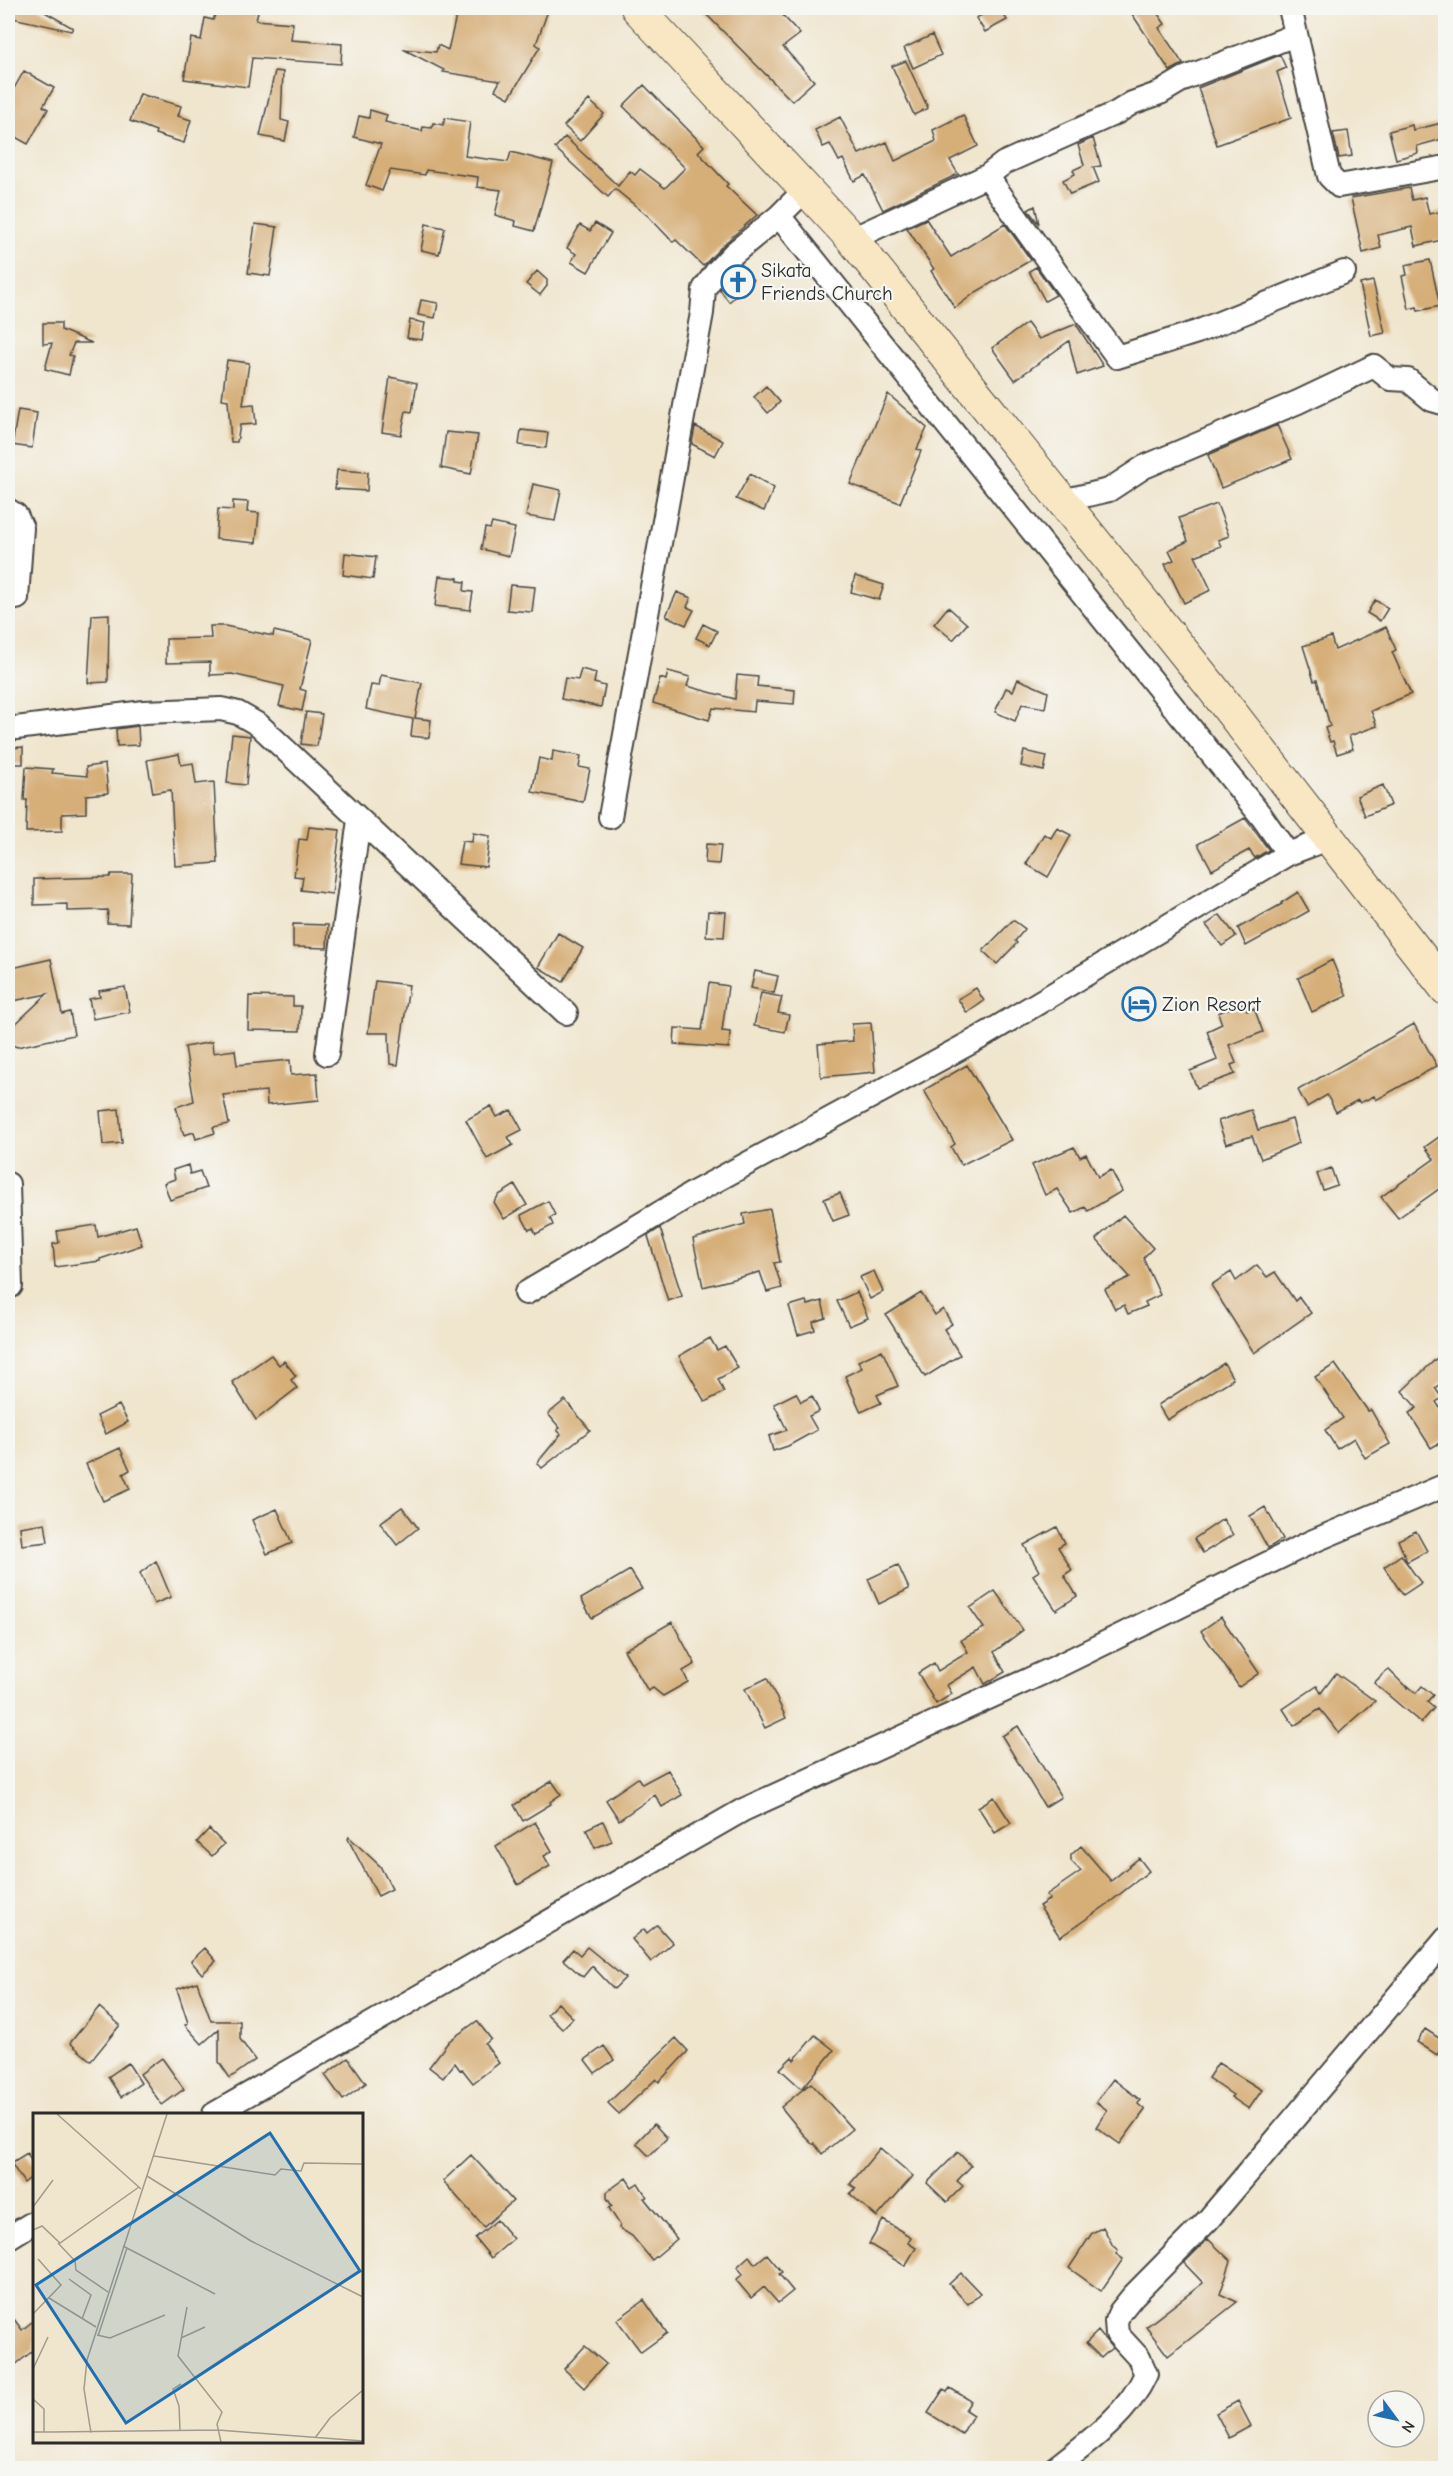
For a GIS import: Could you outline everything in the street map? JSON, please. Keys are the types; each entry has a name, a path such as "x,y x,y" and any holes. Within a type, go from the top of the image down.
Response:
{"street":[{"path":"637,8 852,239 1210,686 1446,989"},
{"path":"1290,8 1329,176 1339,186 1446,167"},
{"path":"852,239 987,176 1005,163 1116,113 1132,103 1160,93 1185,78 1295,35"},
{"path":"987,176 1117,357 1197,332 1344,272"},
{"path":"610,817 702,313 704,289 734,253 779,216 805,190"},
{"path":"779,216 1218,762 1288,854"},
{"path":"1062,501 1109,490 1144,467 1298,402 1374,366 1390,379 1408,380 1432,400 1446,404"},
{"path":"8,510 16,515 22,528 17,598"},
{"path":"8,729 144,712 221,709 238,713 259,725 566,1013"},
{"path":"327,1054 359,820"},
{"path":"526,1293 695,1192 981,1037 1288,854 1330,838"},
{"path":"8,1184 11,1286"},
{"path":"217,2113 743,1810 1056,1667 1311,1542 1446,1485"},
{"path":"1055,2469 1114,2419 1146,2374 1139,2358 1117,2334 1116,2321 1120,2312 1208,2220 1446,1939"},
{"path":"8,2238 33,2223"}],"building":[{"path":"8,8 38,8 73,28 71,31 8,17"},
{"path":"218,8 259,8 256,20 293,23 291,40 342,44 341,64 252,58 248,87 184,79 191,38 201,40 205,18 213,20"},
{"path":"458,8 549,8 536,44 540,47 509,98 495,90 500,81 443,72 444,70 403,49 436,52 438,45 448,50"},
{"path":"700,8 776,8 800,34 783,47 814,81 792,101"},
{"path":"995,8 1000,8 1007,20 985,32 976,18"},
{"path":"1128,8 1154,8 1165,24 1159,28 1183,64 1170,71"},
{"path":"932,35 941,55 913,68 904,48"},
{"path":"1280,55 1286,68 1277,72 1291,118 1217,145 1198,88"},
{"path":"906,61 928,108 914,115 892,66"},
{"path":"24,71 54,88 43,106 48,109 28,144 8,133 8,99"},
{"path":"275,71 283,72 281,120 289,122 285,141 260,136"},
{"path":"644,85 704,146 698,152 728,184 726,186 757,215 703,266 615,189 608,197 555,148 565,137 618,186 630,171 635,175 640,169 665,188 685,168 623,106"},
{"path":"140,94 181,106 178,116 191,120 184,143 155,134 156,131 130,121"},
{"path":"589,100 604,114 580,141 564,126"},
{"path":"370,110 387,115 385,122 422,131 423,127 432,128 433,123 443,125 445,118 470,122 465,156 508,162 511,152 553,163 534,231 515,226 516,221 495,215 501,190 477,187 478,177 426,170 425,175 390,170 382,191 366,185 381,144 354,137 359,116 369,118"},
{"path":"963,115 978,146 950,160 958,174 883,210 865,175 854,181 843,159 839,161 830,144 823,147 815,130 840,117 859,154 887,142 895,161 936,141 933,130"},
{"path":"1446,122 1446,138 1417,146 1418,153 1396,159 1389,131 1412,125 1413,130"},
{"path":"1348,131 1352,156 1339,158 1333,133"},
{"path":"1093,138 1101,166 1093,167 1099,182 1070,194 1063,180 1075,174 1073,170 1084,165 1078,145"},
{"path":"1409,188 1412,200 1425,197 1429,214 1446,211 1446,239 1416,246 1412,227 1378,235 1381,248 1363,253 1351,198"},
{"path":"1035,206 1039,224 1028,210"},
{"path":"926,219 951,257 1005,224 1031,260 976,292 955,308 931,271 934,269 907,228"},
{"path":"595,223 611,233 588,272 571,262 576,254 567,248 580,225 590,231"},
{"path":"255,224 277,227 270,276 248,273"},
{"path":"426,224 445,228 439,254 421,250"},
{"path":"1430,260 1440,306 1418,311 1417,307 1409,309 1402,276 1407,275 1405,265"},
{"path":"740,266 753,280 729,302 720,290"},
{"path":"1036,267 1056,295 1045,301 1029,271"},
{"path":"537,271 547,280 547,286 540,295 526,284"},
{"path":"1373,281 1385,333 1371,336 1360,284"},
{"path":"421,300 438,303 435,318 418,315"},
{"path":"410,320 425,323 422,340 407,338"},
{"path":"43,323 61,323 61,330 92,343 74,343 69,355 73,356 69,375 45,369 52,343 43,344"},
{"path":"1027,323 1039,339 1076,324 1103,366 1077,375 1069,341 1015,380 992,348"},
{"path":"227,360 249,363 243,405 254,404 256,424 240,425 237,442 231,442 228,400 222,399"},
{"path":"390,377 417,383 412,412 406,411 401,435 382,432"},
{"path":"766,386 780,402 768,413 754,397"},
{"path":"888,394 927,428 917,449 921,451 900,503 850,484"},
{"path":"18,410 37,413 32,448 12,445"},
{"path":"1277,425 1292,459 1221,488 1208,455"},
{"path":"695,426 723,441 715,456 692,444"},
{"path":"521,430 548,433 546,448 519,445"},
{"path":"446,432 478,435 471,474 441,468"},
{"path":"337,470 368,472 367,491 335,489"},
{"path":"750,474 774,488 764,511 736,499"},
{"path":"533,484 561,490 555,521 526,516"},
{"path":"233,501 248,502 247,512 259,513 256,543 216,539 218,509 233,510"},
{"path":"1217,504 1229,536 1218,540 1221,546 1195,556 1211,590 1184,603 1165,564 1174,560 1169,550 1188,541 1179,518"},
{"path":"492,523 515,528 509,556 481,549 485,528 490,529"},
{"path":"345,553 376,557 373,579 343,575"},
{"path":"439,576 458,578 458,581 465,582 464,591 473,592 470,610 435,606"},
{"path":"855,576 884,585 879,600 851,592"},
{"path":"510,585 535,587 532,612 507,610"},
{"path":"677,592 691,598 687,607 694,610 686,625 666,616"},
{"path":"1375,600 1388,608 1380,621 1367,613"},
{"path":"948,607 967,624 953,640 934,624"},
{"path":"109,614 108,682 88,683 92,615"},
{"path":"703,624 717,631 710,645 696,638"},
{"path":"210,626 225,626 273,636 274,631 312,640 300,689 306,691 302,711 279,706 284,686 232,674 210,675 210,662 166,663 166,639 211,638"},
{"path":"1386,627 1396,650 1392,652 1411,694 1371,711 1377,726 1349,736 1353,749 1337,754 1333,741 1330,742 1325,728 1330,726 1317,680 1314,681 1303,646 1331,637 1335,650"},
{"path":"581,669 596,673 594,683 605,686 601,707 561,699 565,678 578,680"},
{"path":"668,671 690,677 687,686 735,699 737,675 758,677 757,686 795,690 794,704 755,701 754,712 713,708 709,720 653,703 660,678 666,680"},
{"path":"381,675 422,683 415,718 431,720 429,738 411,736 413,719 366,709 371,685 379,686"},
{"path":"1018,679 1048,692 1045,708 1022,704 1015,721 995,712 1006,688 1013,691"},
{"path":"306,712 322,714 317,746 301,744"},
{"path":"138,726 139,745 117,746 116,729"},
{"path":"232,734 250,736 246,785 227,783"},
{"path":"23,747 23,764 8,764 8,748"},
{"path":"553,751 581,756 579,767 590,769 583,802 532,792 539,758 552,761"},
{"path":"1024,751 1047,756 1044,771 1021,766"},
{"path":"179,754 181,765 193,763 196,784 214,782 218,863 175,866 171,790 153,793 147,760"},
{"path":"105,764 108,793 86,795 86,813 62,814 62,831 26,832 27,800 24,800 26,767 53,769 52,773 87,776 86,767"},
{"path":"1383,785 1391,805 1365,816 1357,796"},
{"path":"1245,818 1269,850 1255,858 1249,850 1212,870 1198,844"},
{"path":"309,827 340,830 332,894 301,890 303,877 294,876 299,839 307,840"},
{"path":"1057,828 1071,835 1048,877 1026,864 1044,834 1051,838"},
{"path":"473,833 490,836 486,867 458,864 462,841 472,842"},
{"path":"706,844 721,845 719,864 705,863"},
{"path":"111,874 132,874 129,924 107,923 108,910 67,911 67,904 34,905 34,879 110,877"},
{"path":"1298,892 1309,911 1246,946 1238,928 1282,904"},
{"path":"708,911 726,912 724,937 706,936"},
{"path":"1220,915 1236,936 1222,946 1206,925"},
{"path":"1013,920 1025,929 1015,941 1017,943 997,964 983,951"},
{"path":"293,924 328,925 327,948 293,947"},
{"path":"558,933 583,948 563,982 538,967"},
{"path":"51,959 62,1014 70,1012 74,1035 17,1047 8,1043 11,1035 8,1031 47,994 8,1002 8,987 11,986 8,969"},
{"path":"1332,960 1347,996 1312,1012 1298,978"},
{"path":"755,971 778,976 774,993 751,988"},
{"path":"375,981 409,985 398,1065 390,1064 389,1033 368,1033"},
{"path":"709,983 728,986 722,1031 730,1032 729,1048 674,1044 675,1028 702,1030"},
{"path":"125,987 130,1012 93,1019 89,999 100,997 99,991"},
{"path":"976,988 984,1001 967,1013 958,999"},
{"path":"761,993 782,997 778,1013 789,1015 785,1032 754,1026"},
{"path":"249,996 293,997 293,1006 301,1006 300,1031 248,1030"},
{"path":"1244,1003 1247,1011 1254,1008 1263,1032 1229,1045 1236,1063 1231,1065 1235,1074 1197,1088 1190,1071 1217,1060 1207,1031 1222,1024 1218,1013"},
{"path":"871,1023 875,1072 821,1077 818,1044 853,1041 852,1024"},
{"path":"1414,1024 1437,1066 1376,1100 1374,1096 1360,1103 1358,1100 1336,1112 1327,1095 1307,1107 1298,1090"},
{"path":"212,1042 213,1053 235,1050 237,1065 290,1060 291,1075 317,1073 319,1100 267,1105 266,1091 223,1095 229,1124 213,1127 215,1133 196,1139 194,1132 184,1135 176,1107 194,1101 185,1047"},
{"path":"967,1065 1012,1140 961,1165 951,1147 955,1144 924,1090"},
{"path":"491,1106 497,1117 511,1110 522,1130 508,1137 513,1145 487,1159 466,1120"},
{"path":"119,1109 122,1143 103,1145 100,1111"},
{"path":"1251,1110 1258,1130 1292,1119 1299,1143 1261,1159 1252,1136 1226,1144 1218,1121"},
{"path":"1446,1132 1446,1184 1398,1218 1381,1197 1434,1159 1425,1147"},
{"path":"1074,1147 1080,1157 1086,1154 1098,1177 1111,1170 1122,1191 1088,1211 1085,1207 1073,1213 1057,1189 1045,1195 1032,1165"},
{"path":"188,1165 190,1174 200,1171 206,1188 170,1200 164,1183 175,1179 173,1170"},
{"path":"1331,1168 1337,1185 1323,1190 1317,1174"},
{"path":"515,1185 527,1205 504,1219 494,1202 499,1195"},
{"path":"840,1193 849,1215 833,1221 824,1199"},
{"path":"548,1201 555,1215 550,1218 553,1225 536,1234 533,1228 529,1230 521,1215"},
{"path":"770,1209 780,1262 774,1263 782,1288 767,1292 760,1272 703,1287 693,1239 745,1224 743,1214"},
{"path":"1123,1215 1153,1248 1143,1258 1160,1295 1145,1302 1147,1306 1128,1314 1124,1305 1115,1309 1105,1289 1130,1277 1096,1239"},
{"path":"96,1225 98,1237 136,1226 142,1245 100,1259 100,1261 55,1267 53,1244 59,1243 57,1231"},
{"path":"660,1228 682,1296 668,1301 648,1236"},
{"path":"1257,1265 1267,1277 1275,1272 1295,1301 1299,1297 1311,1313 1254,1353 1211,1285 1231,1272 1236,1281"},
{"path":"874,1271 883,1292 870,1299 860,1277"},
{"path":"857,1292 868,1318 849,1326 837,1301"},
{"path":"921,1293 935,1315 943,1309 952,1324 944,1329 960,1355 925,1377 886,1315"},
{"path":"806,1301 808,1305 822,1301 826,1318 813,1322 815,1330 798,1335 789,1306"},
{"path":"710,1338 717,1350 725,1346 738,1368 718,1379 724,1392 705,1402 679,1356"},
{"path":"882,1350 898,1386 877,1395 881,1403 861,1412 845,1376 862,1368 858,1361"},
{"path":"271,1355 279,1365 284,1361 296,1376 291,1380 297,1388 256,1420 232,1382"},
{"path":"1438,1357 1446,1365 1446,1379 1435,1388 1442,1398 1436,1402 1446,1417 1446,1439 1431,1448 1409,1413 1417,1408 1402,1391"},
{"path":"1224,1363 1233,1379 1167,1420 1158,1405"},
{"path":"1335,1364 1368,1411 1371,1410 1390,1444 1365,1458 1354,1438 1337,1449 1325,1430 1343,1418 1315,1377"},
{"path":"796,1393 801,1402 812,1396 819,1411 809,1416 817,1430 788,1446 773,1451 769,1436 787,1430 774,1404"},
{"path":"565,1400 590,1430 542,1468 537,1463 561,1434 557,1430 560,1428 548,1414"},
{"path":"119,1405 128,1422 106,1434 97,1416"},
{"path":"120,1448 130,1470 123,1474 130,1489 103,1501 86,1464"},
{"path":"402,1507 418,1528 397,1545 380,1523"},
{"path":"1265,1507 1283,1539 1268,1548 1250,1516"},
{"path":"277,1509 292,1543 267,1554 252,1520"},
{"path":"1223,1519 1233,1535 1203,1553 1194,1539"},
{"path":"45,1523 48,1542 22,1545 20,1527"},
{"path":"1057,1527 1065,1543 1058,1547 1072,1570 1064,1575 1077,1596 1056,1610 1033,1575 1039,1571 1024,1545"},
{"path":"1416,1531 1427,1551 1407,1562 1398,1540"},
{"path":"1401,1555 1421,1583 1403,1595 1384,1567"},
{"path":"156,1561 171,1597 154,1604 140,1573"},
{"path":"898,1565 909,1589 879,1604 868,1579"},
{"path":"630,1570 642,1589 592,1618 581,1599"},
{"path":"995,1591 1023,1630 994,1652 1005,1672 985,1684 976,1667 947,1685 952,1694 936,1704 918,1673 934,1663 938,1671 968,1652 961,1640 984,1628 970,1608"},
{"path":"1221,1617 1259,1673 1239,1687 1201,1631"},
{"path":"672,1622 695,1664 683,1671 688,1682 663,1696 653,1688 648,1691 624,1650"},
{"path":"1388,1669 1407,1688 1408,1686 1416,1693 1422,1686 1433,1695 1427,1702 1434,1708 1421,1723 1374,1683"},
{"path":"1336,1673 1375,1701 1339,1733 1320,1709 1294,1726 1283,1709 1317,1686 1321,1693"},
{"path":"767,1678 786,1718 765,1728 745,1689"},
{"path":"1018,1726 1061,1797 1045,1807 1002,1736"},
{"path":"668,1770 682,1795 662,1807 655,1795 619,1820 606,1800 638,1778 642,1784"},
{"path":"552,1781 561,1794 550,1802 551,1804 523,1821 514,1805"},
{"path":"994,1797 1011,1823 995,1833 978,1807"},
{"path":"603,1821 612,1841 595,1848 586,1829"},
{"path":"535,1822 552,1851 544,1856 550,1866 518,1885 496,1846"},
{"path":"209,1829 224,1844 212,1856 197,1842"},
{"path":"349,1837 380,1866 392,1889 378,1896"},
{"path":"1081,1846 1111,1881 1139,1858 1149,1871 1105,1906 1060,1937 1039,1906 1050,1899 1046,1895 1081,1871 1071,1861 1071,1855"},
{"path":"657,1925 673,1943 651,1962 632,1939 644,1929 647,1933"},
{"path":"587,1947 625,1978 614,1989 592,1966 583,1977 563,1960 573,1949 580,1955"},
{"path":"205,1948 216,1961 202,1974 191,1961"},
{"path":"197,1982 211,2021 240,2021 240,2039 255,2060 230,2078 219,2062 219,2029 202,2044 185,2025 188,2023 177,1989"},
{"path":"558,2003 573,2018 562,2029 547,2014"},
{"path":"99,2007 120,2025 91,2061 70,2043"},
{"path":"477,2021 491,2039 485,2044 499,2063 473,2083 455,2063 443,2078 429,2067 449,2041"},
{"path":"1425,2029 1445,2042 1437,2055 1417,2042"},
{"path":"815,2035 834,2050 802,2089 780,2069 792,2057 794,2060"},
{"path":"676,2038 688,2051 659,2082 656,2079 619,2114 608,2103"},
{"path":"604,2046 614,2060 595,2073 585,2060"},
{"path":"162,2058 184,2089 162,2105 140,2074"},
{"path":"348,2058 366,2083 343,2100 325,2075"},
{"path":"128,2063 141,2083 121,2097 108,2077"},
{"path":"1218,2063 1262,2090 1249,2109 1208,2078"},
{"path":"1113,2079 1140,2100 1138,2104 1145,2110 1120,2144 1096,2127 1107,2110 1096,2102"},
{"path":"811,2083 852,2129 822,2154 781,2107"},
{"path":"654,2124 667,2138 649,2156 636,2143"},
{"path":"880,2148 913,2176 877,2217 850,2194 856,2188 850,2184"},
{"path":"958,2152 971,2166 957,2181 963,2186 947,2202 927,2183"},
{"path":"27,2153 33,2163 33,2176 24,2183 11,2163"},
{"path":"471,2155 513,2201 484,2227 443,2181"},
{"path":"626,2178 632,2187 638,2183 647,2197 644,2198 677,2239 652,2260 632,2236 619,2228 620,2225 609,2208 612,2206 607,2198 607,2192"},
{"path":"497,2220 513,2239 491,2258 475,2238"},
{"path":"883,2220 911,2237 908,2243 916,2248 905,2266 869,2244"},
{"path":"1103,2227 1113,2246 1118,2250 1116,2254 1123,2259 1101,2291 1069,2268 1092,2233"},
{"path":"1208,2239 1231,2261 1220,2294 1237,2302 1168,2356 1146,2327 1203,2283 1184,2263"},
{"path":"767,2254 782,2272 779,2274 793,2291 778,2303 764,2287 751,2298 736,2280 743,2274 737,2267 749,2256 755,2264"},
{"path":"961,2273 980,2293 968,2304 949,2284"},
{"path":"644,2300 667,2333 641,2352 617,2320"},
{"path":"8,2311 22,2330 33,2321 33,2351 15,2365 8,2356"},
{"path":"1098,2331 1112,2348 1101,2358 1086,2343"},
{"path":"585,2346 606,2364 584,2388 564,2369"},
{"path":"950,2388 971,2401 965,2410 973,2415 962,2434 928,2413 943,2390 947,2392"},
{"path":"1238,2401 1251,2426 1229,2438 1216,2413"}],"place":[{"name":"Sikata Friends Church","path":"738,282"},
{"name":"Zion Resort","path":"1139,1004"}]}
